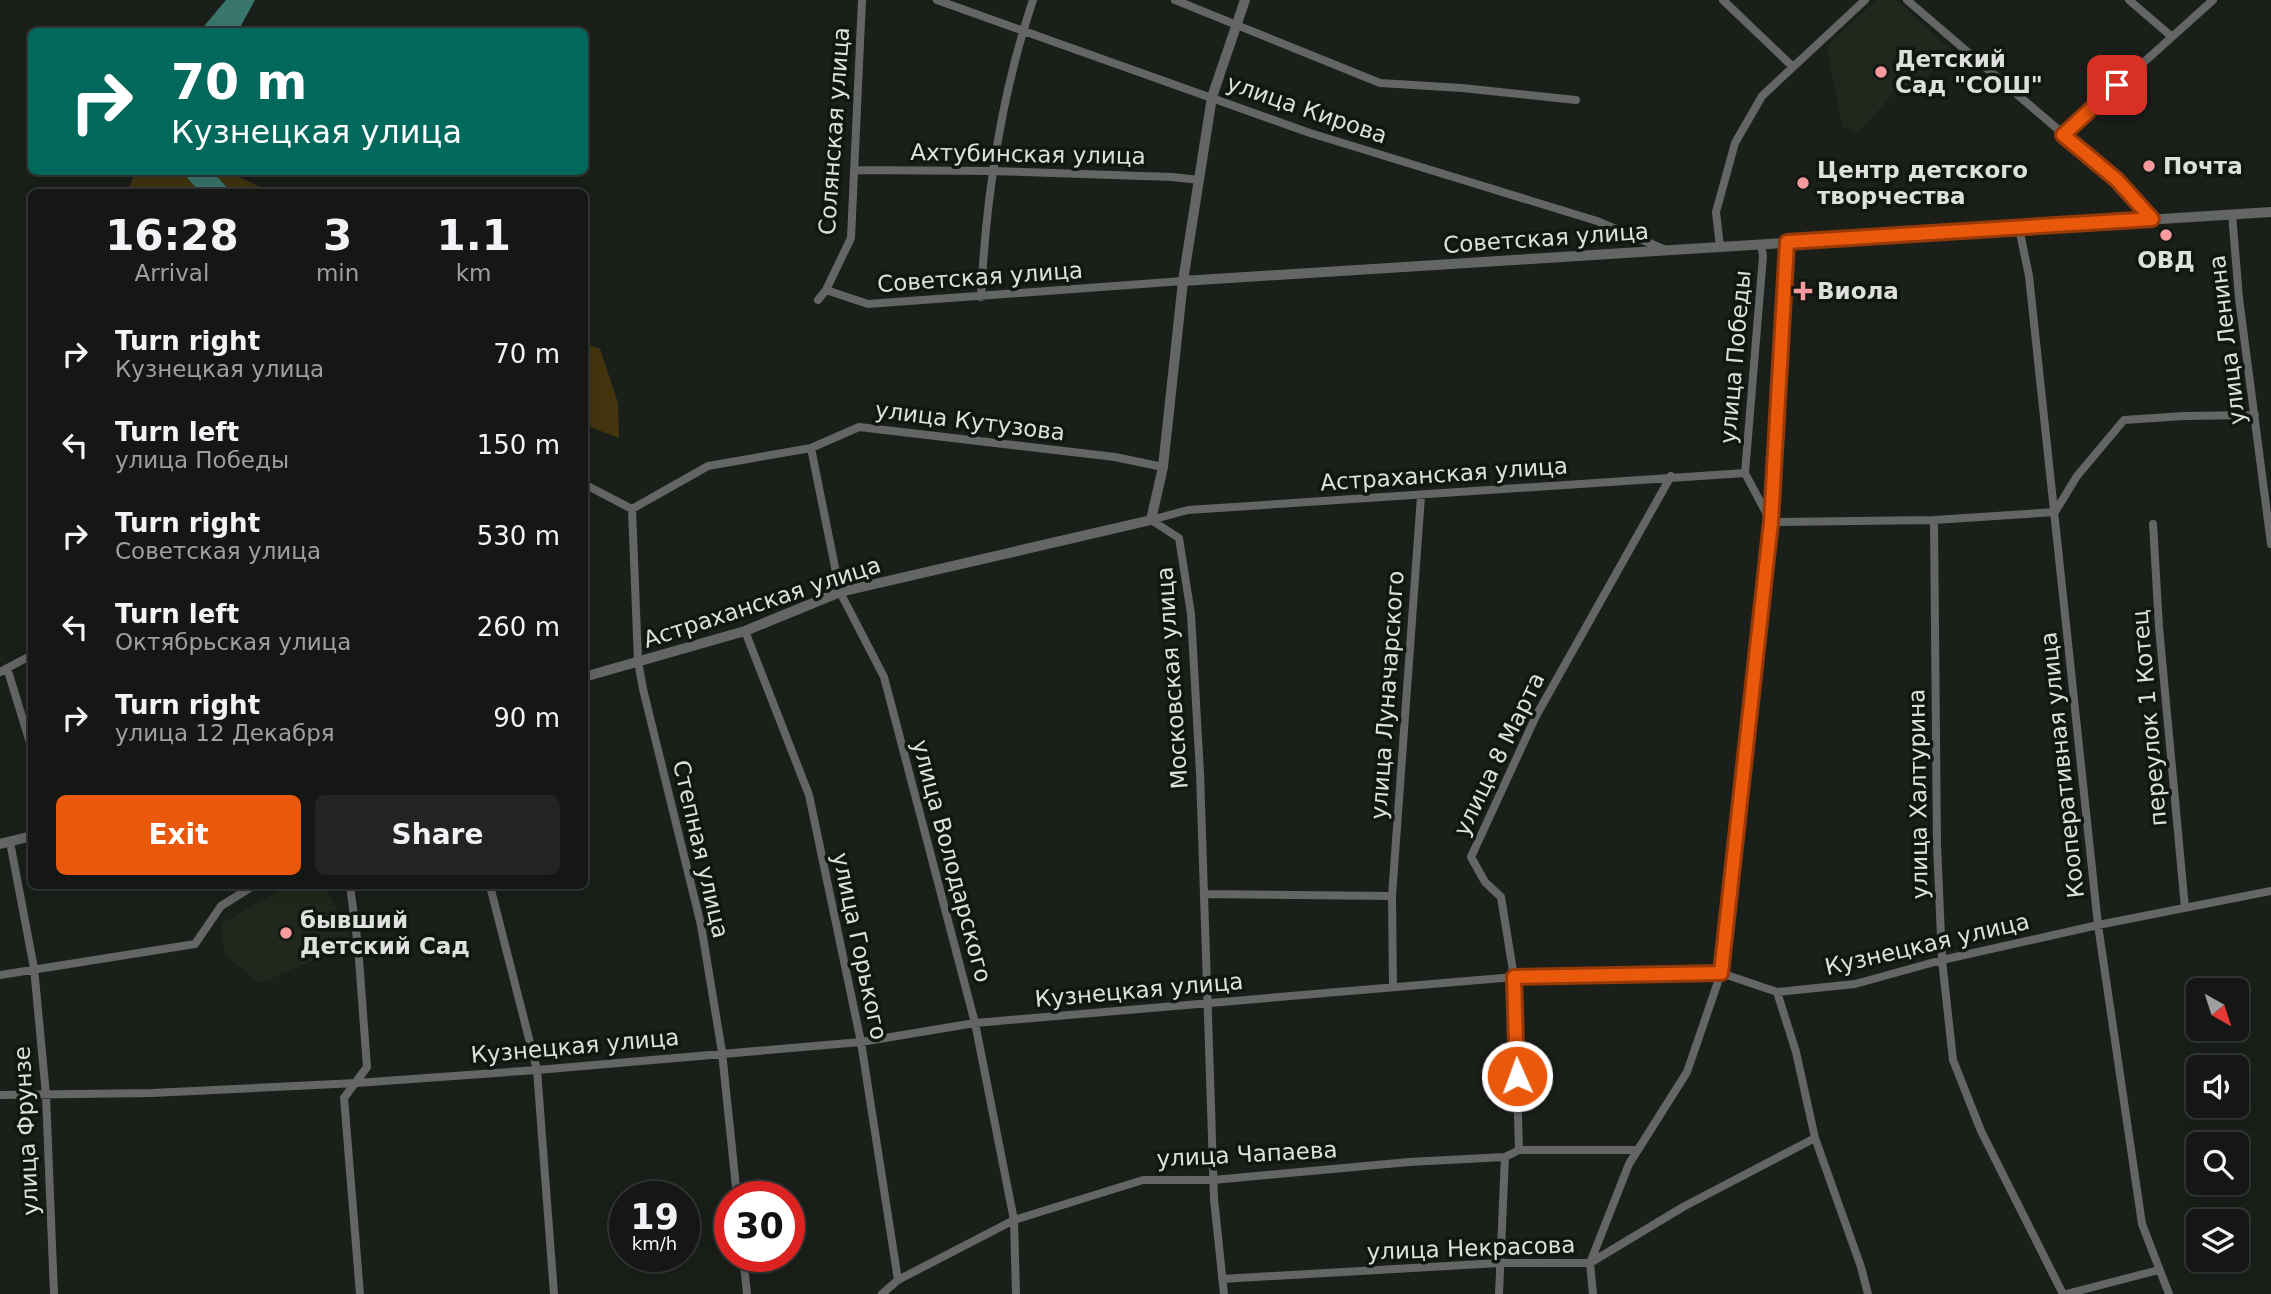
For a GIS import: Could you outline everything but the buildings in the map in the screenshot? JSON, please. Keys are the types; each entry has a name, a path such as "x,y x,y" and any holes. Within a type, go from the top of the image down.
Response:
{"street":[{"name":"Солянская улица","path":"818,300 826,290 851,237 862,0"},
{"name":"улица Кирова","path":"937,0 1310,133 1597,220 1666,250"},
{"path":"981,297 992,171 1023,30 1033,0"},
{"path":"1175,0 1380,83 1462,88 1576,100"},
{"path":"1151,520 1163,467 1183,281 1212,97 1245,0"},
{"path":"1723,0 1793,66"},
{"path":"1720,247 1716,212 1735,143 1762,96 1866,0"},
{"path":"1907,0 2117,180 2152,219"},
{"path":"2129,0 2171,36"},
{"path":"2063,135 2213,0"},
{"name":"Ахтубинская улица","path":"856,170 992,171 1200,180"},
{"name":"Советская улица","path":"826,290 868,304 1183,281 2271,212"},
{"name":"улица Ленина","path":"2232,214 2239,298 2271,544"},
{"name":"Кооперативная улица","path":"2019,228 2029,276 2098,925 2142,1224 2169,1294"},
{"name":"улица Победы","path":"1593,1294 1590,1263 1629,1164 1687,1072 1721,973 1771,522 1787,242"},
{"name":"улица Победы","path":"1745,473 1763,256 1761,244"},
{"path":"1745,473 1771,522 1934,520 2055,512 2077,476 2124,420 2255,415"},
{"name":"улица Кутузова","path":"632,509 708,466 811,449 859,427 1115,457 1163,467"},
{"name":"улица Володарского","path":"811,449 840,592 884,677 975,1023 1014,1220 1016,1294"},
{"name":"Астраханская улица","path":"588,676 745,631 840,592 1188,510 1745,473"},
{"name":"улица 8 Марта","path":"1519,1150 1514,977 1501,897 1485,882 1471,857 1536,716 1671,476"},
{"path":"588,486 632,509"},
{"name":"улица Луначарского","path":"1393,987 1392,896 1420,496"},
{"name":"Степная улица","path":"632,509 638,662 701,925 722,1052 735,1181"},
{"name":"Московская улица","path":"1151,520 1179,538 1191,614 1204,894 1213,1180 1224,1294"},
{"name":"улица Халтурина","path":"1934,520 1937,844 1942,960 1953,1060 1981,1131 2064,1294"},
{"name":"переулок 1 Котец","path":"2153,524 2159,626 2185,908"},
{"name":"улица Горького","path":"745,631 809,795 862,1042 898,1280"},
{"path":"28,657 4,670 28,738"},
{"path":"5,843 28,837"},
{"name":"улица Фрунзе","path":"5,843 34,968 46,1095 54,1294"},
{"path":"0,975 195,944 221,906 248,889"},
{"path":"350,889 358,946 367,1067 344,1098 360,1294"},
{"path":"492,889 537,1070 554,1294"},
{"name":"Кузнецкая улица","path":"0,1095 152,1093 355,1083 537,1070 862,1042 975,1023 1514,977 1721,973 1777,992 1855,984 1942,960 2098,925 2271,891"},
{"path":"1204,894 1392,896"},
{"path":"1777,992 1796,1052 1815,1138 1868,1294"},
{"name":"улица Некрасова","path":"1222,1279 1499,1263 1590,1263 1683,1208 1815,1138"},
{"name":"улица Чапаева","path":"882,1294 898,1280 1014,1220 1143,1180 1213,1180 1409,1162 1505,1157 1519,1150 1638,1150"},
{"path":"1499,1294 1505,1157"},
{"path":"2064,1294 2159,1270"},
{"path":"745,1272 747,1294"}],"shaded area":[{"name":"Детский Сад \"СОШ\"","path":"1876,0 1897,0 1952,51 1910,95 1894,93 1857,134 1842,126 1827,46"},
{"path":"135,175 185,175 197,189 130,189"},
{"path":"216,175 236,175 265,189 228,189"},
{"path":"588,344 600,349 618,403 619,438 588,426"},
{"name":"бывший Детский Сад","path":"282,889 327,889 354,943 260,983 225,955 221,924"}],"water":[{"path":"226,0 255,0 240,28 203,28"},
{"path":"185,175 216,175 228,189 197,189"}],"place":[{"name":"Детский Сад \"СОШ\"","path":"1881,72"},
{"name":"Почта","path":"2149,166"},
{"name":"Центр детского творчества","path":"1803,183"},
{"name":"ОВД","path":"2166,235"},
{"name":"Виола","path":"1803,291"},
{"name":"бывший Детский Сад","path":"286,933"}],"route":[{"path":"1517,1076 1514,977 1721,973 1744,785 1771,522 1787,242 2152,219 2117,180 2063,135 2117,85"}]}
